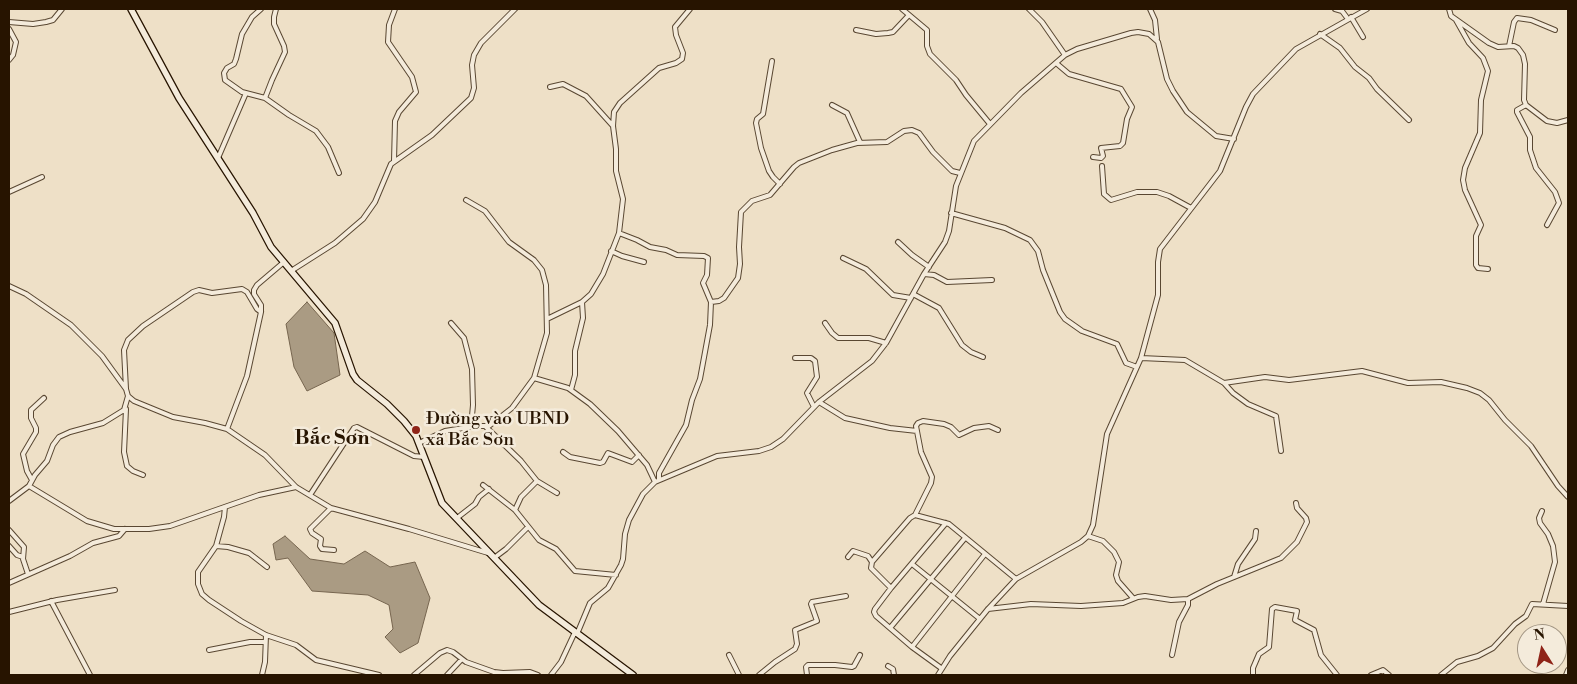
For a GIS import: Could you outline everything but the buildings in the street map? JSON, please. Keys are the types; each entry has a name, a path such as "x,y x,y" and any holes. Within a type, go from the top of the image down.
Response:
{"street":[{"path":"9,22 33,24 46,22 53,20 62,9"},
{"path":"131,9 179,98 254,213 271,247 334,323 353,374 357,380 387,404 404,421 419,443 439,499 539,605 633,675"},
{"path":"261,9 252,17 242,34 234,64 227,68 224,73 227,83 246,93 266,98 289,115 316,131 326,144 339,173"},
{"path":"266,98 285,52 274,20 276,9"},
{"path":"394,161 395,121 399,112 416,92 412,77 388,42 389,25 395,9"},
{"path":"292,271 341,238 368,214 375,202 388,168 394,161 428,137 471,98 474,88 472,65 474,55 481,43 515,9"},
{"path":"547,318 582,302 591,294 602,277 619,234 623,199 616,171 614,112 620,103 659,68 676,63 682,59 683,53 675,27 690,9"},
{"path":"902,9 927,30 927,46 930,54 956,80 990,124"},
{"path":"1029,9 1042,22 1065,55"},
{"path":"1150,9 1155,20 1158,42 1173,91 1187,112 1216,136 1234,139"},
{"path":"1335,9 1342,11 1363,37"},
{"path":"938,675 941,668 988,609 1016,579 1081,542 1088,536 1093,524 1107,434 1141,358 1158,295 1160,249 1220,171 1250,100 1276,69 1296,49 1367,9"},
{"path":"1449,9 1450,14 1456,20 1492,44 1498,47 1509,46 1518,48 1523,55 1525,67 1524,100 1526,105 1548,120 1557,123 1568,120"},
{"path":"856,30 876,34 893,32 910,15"},
{"path":"1509,46 1514,22 1517,18 1531,20 1555,30"},
{"path":"1456,20 1467,41 1483,58 1488,71 1481,100 1480,133 1465,168 1463,180 1465,190 1481,225 1476,236 1476,265 1478,268 1488,269"},
{"path":"9,29 16,42 14,55 9,60"},
{"path":"551,675 562,659 590,603 608,588 616,575 622,562 625,534 629,520 643,494 657,481 717,456 759,451 771,447 783,439 819,402 838,386 869,365 886,343 928,266 945,242 954,192 960,173 974,141 990,124 1020,93 1065,55 1077,49 1138,32 1150,34 1158,42"},
{"path":"1320,34 1340,48 1355,67 1369,78 1377,89 1409,120"},
{"path":"772,61 763,114 757,119 756,123 769,171 780,184"},
{"path":"1056,63 1069,74 1121,89 1132,107 1127,119 1123,143 1120,146 1101,148 1103,156 1101,158 1094,158"},
{"path":"550,87 562,84 586,96 613,126"},
{"path":"218,158 246,93"},
{"path":"832,105 847,113 860,142"},
{"path":"1526,105 1517,110 1517,112 1530,137 1530,150 1536,168 1553,190 1558,200 1558,204 1547,225"},
{"path":"711,302 724,298 738,278 741,212 752,201 768,197 796,164 829,151 860,142 887,142 904,132 916,130 952,171 960,173"},
{"path":"1102,166 1104,194 1110,200 1137,192 1157,192 1192,208"},
{"path":"9,192 42,178"},
{"path":"419,443 445,431 492,425 512,408 534,378 547,333 546,280 539,264 509,242 485,211 466,200"},
{"path":"951,213 1005,228 1030,240 1038,251 1043,270 1062,316 1082,331 1116,344 1126,363 1137,367"},
{"path":"619,234 650,247 666,250 677,255 707,256 707,275 703,285 711,302 710,325 700,379 692,400 686,425 659,473 657,481"},
{"path":"898,242 928,266"},
{"path":"611,251 644,262"},
{"path":"843,258 866,269 893,295 912,296 939,308 962,345 971,352 983,357"},
{"path":"227,429 247,376 261,312 260,303 254,294 255,287 284,262"},
{"path":"924,274 934,275 947,282 992,280"},
{"path":"9,286 26,294 71,325 102,356 126,389"},
{"path":"143,475 127,466 124,452 128,396 124,350 128,340 143,326 193,292 199,290 212,293 242,289 261,312"},
{"path":"571,390 575,374 575,351 584,318 582,302"},
{"path":"450,323 464,338 472,369 473,405 471,427"},
{"path":"825,323 838,338 872,338 886,343"},
{"path":"795,358 811,358 815,361 817,377 807,393 814,407"},
{"path":"1141,358 1185,360 1224,383 1233,393 1248,404 1276,416 1281,451"},
{"path":"1224,383 1266,377 1289,380 1362,371 1408,383 1441,382 1467,388 1480,393 1489,400 1505,420 1531,446 1560,489 1568,497"},
{"path":"534,378 571,390 596,410 639,456 657,481"},
{"path":"128,396 158,412 172,417 227,429 265,455 296,487 331,508 409,529 492,556 506,549 528,527"},
{"path":"32,480 27,471 23,454 36,432 36,428 30,418 31,410 44,398"},
{"path":"819,402 845,418 890,428 917,431"},
{"path":"9,501 29,486 47,461 53,445 59,437 70,432 100,425 122,412 126,407"},
{"path":"872,562 910,518 915,515 932,480 922,456 917,431 918,423 923,421 948,425 959,435 974,428 989,426 998,430"},
{"path":"310,495 356,427 414,456 424,456"},
{"path":"486,427 521,461 536,481 557,493"},
{"path":"562,452 570,457 600,463 603,462 608,453 632,462 639,456"},
{"path":"515,510 521,497 536,481"},
{"path":"29,486 86,521 114,529 149,530 170,526 259,495 296,487"},
{"path":"483,486 515,510 541,542 556,549 575,571 616,575"},
{"path":"456,518 489,489"},
{"path":"988,609 1031,604 1081,606 1123,602 1133,598 1149,596 1171,600 1188,599 1234,577 1277,560 1297,542 1308,520 1297,508 1296,503"},
{"path":"225,507 216,546 198,572 199,589 213,603 266,635 296,645 316,660 379,675"},
{"path":"331,508 310,529 312,533 321,539 320,546 322,549 334,550"},
{"path":"1542,511 1539,518 1540,523 1548,534 1553,546 1555,562 1543,604"},
{"path":"915,515 946,523 1016,579"},
{"path":"941,668 890,628 874,612 946,523"},
{"path":"9,583 70,556 93,543 120,536 125,529"},
{"path":"9,530 23,544 23,557 28,574"},
{"path":"1234,577 1238,564 1255,539 1256,531"},
{"path":"1088,536 1103,541 1114,552 1119,562 1116,574 1118,581 1133,598"},
{"path":"890,628 965,538"},
{"path":"9,546 17,555 23,557"},
{"path":"216,546 228,547 249,553 267,567"},
{"path":"848,557 852,551 868,556 872,562 872,568 892,588"},
{"path":"912,646 953,597 985,554"},
{"path":"912,564 980,619"},
{"path":"9,612 115,590"},
{"path":"759,675 795,649 797,644 795,630 817,621 812,602 846,596"},
{"path":"1172,655 1179,622 1188,604 1188,599"},
{"path":"51,602 90,675"},
{"path":"1440,675 1457,662 1478,656 1490,650 1515,624 1526,616 1532,604 1568,606"},
{"path":"1253,675 1253,668 1259,654 1269,647 1272,609 1275,607 1297,611 1295,620 1314,630 1321,654 1338,675"},
{"path":"262,675 266,635"},
{"path":"209,650 250,642 265,642"},
{"path":"414,675 443,651 453,652 462,659 498,673 527,672 538,675"},
{"path":"729,655 739,675"},
{"path":"807,675 806,667 808,665 852,667 860,655"},
{"path":"447,675 462,659"},
{"path":"888,666 893,669 894,675"},
{"path":"1371,675 1383,670 1389,675"},
{"path":"1566,675 1568,670"}],"shaded area":[{"path":"307,302 334,333 340,375 307,391 294,367 286,324"},
{"path":"285,536 310,559 344,564 365,551 390,567 415,562 430,598 418,643 400,653 385,637 393,629 389,605 368,595 312,591 288,558 276,560 273,544"}],"place":[{"name":"Đường vào UBND xã Bắc Sơn","path":"416,430"}],"district":[{"name":"Bắc Sơn","path":"332,439"}]}
